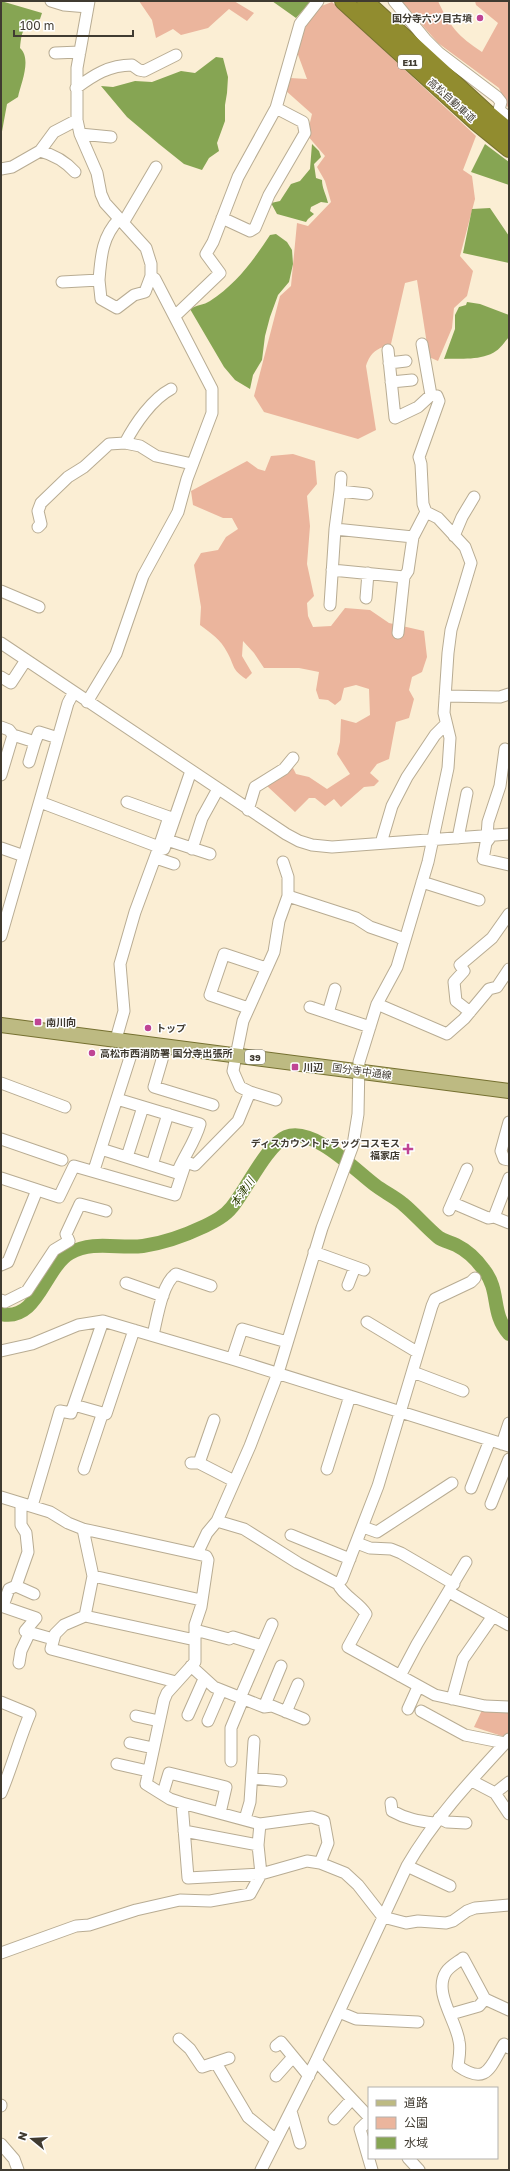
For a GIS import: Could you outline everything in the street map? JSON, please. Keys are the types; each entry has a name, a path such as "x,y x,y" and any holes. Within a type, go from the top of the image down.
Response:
{"highway":[{"name":"高松自動車道","path":"343,1 481,117 509,131"},
{"name":"高松自動車道","path":"364,1 481,117 509,149"}],"main road":[{"name":"国分寺中通線","path":"1,1025 509,1091"}],"street":[{"path":"51,1 64,5 88,4 76,88 77,120 80,134 97,174 101,194 105,203 121,221 149,254 150,276 145,292 134,295 117,308 100,299 99,280 103,243 111,227 121,221 156,167"},
{"path":"176,316 220,273 206,254 238,177 276,108 300,24 318,1"},
{"path":"394,1 439,54 497,97 501,102 499,110 509,118"},
{"path":"55,53 80,52"},
{"path":"76,88 94,74 108,68 132,65 139,70 144,71 176,55"},
{"path":"222,218 250,231 255,228 269,195 305,133 303,122 276,108"},
{"path":"1,169 12,167 40,151 54,132 77,120"},
{"path":"80,134 111,137"},
{"path":"40,151 57,157 75,172"},
{"path":"87,702 116,654 143,576 178,512 192,464 212,413 214,397 212,390 176,316 155,279 150,276"},
{"path":"62,282 99,280"},
{"path":"422,344 431,395"},
{"path":"388,350 395,418 418,407 431,395"},
{"path":"389,363 406,361"},
{"path":"391,382 412,380"},
{"path":"125,443 137,422 144,416 159,395 171,389"},
{"path":"197,1554 207,1533 218,1521 250,1446 278,1374 314,1252 350,1152 358,1114 359,1062 377,1004 397,967 433,840 451,750 444,714 451,630 471,563 465,547 438,518 426,512 423,504 421,464 419,457 439,401 437,396 431,395"},
{"path":"38,527 42,524 38,511 41,502 68,477 84,467 109,444 125,443 140,446 156,456 192,464"},
{"path":"330,605 335,529 341,477"},
{"path":"340,491 367,494"},
{"path":"454,536 462,517 474,497"},
{"path":"398,633 404,577 408,571 413,537 426,512"},
{"path":"335,529 413,537"},
{"path":"332,570 404,577"},
{"path":"366,598 368,573"},
{"path":"1,591 39,607"},
{"path":"1,643 248,810 299,841 312,845 332,847 509,834"},
{"path":"1,677 11,682 26,660"},
{"path":"1,936 3,922 24,856 68,703 74,692"},
{"path":"445,696 500,697 509,694"},
{"path":"381,843 392,806 407,777 435,735 446,724"},
{"path":"1,727 9,730 13,735 35,742"},
{"path":"29,762 39,732 58,738"},
{"path":"2,770 13,735"},
{"path":"506,749 504,786 488,822 489,836 483,859 509,865"},
{"path":"248,810 255,787 284,769 292,758"},
{"path":"116,1039 124,1012 120,964 135,912 191,771"},
{"path":"192,849 202,818 218,789"},
{"path":"458,838 467,793"},
{"path":"40,802 161,848 192,849 210,854"},
{"path":"127,802 169,817 161,848"},
{"path":"161,848 174,864"},
{"path":"1,849 24,856"},
{"path":"276,1100 250,1092 240,1087 233,1071 238,1055 243,1021 274,952 279,921 288,896 288,877 283,862"},
{"path":"422,882 479,900"},
{"path":"288,896 356,918 370,927 399,937 404,941"},
{"path":"470,1012 456,1001 454,982 464,971 460,965 492,938 509,914"},
{"path":"248,1008 210,995 224,954 266,968"},
{"path":"377,1004 447,1034 470,1012 489,989 497,987 508,970"},
{"path":"483,981 488,983 495,980 508,970"},
{"path":"328,1013 335,990"},
{"path":"310,1007 370,1027"},
{"path":"95,1167 135,1042"},
{"path":"166,1046 154,1087 213,1105"},
{"path":"1,1083 65,1107"},
{"path":"1,1178 59,1197 74,1166 175,1195 186,1162 195,1165 238,1121 250,1092"},
{"path":"101,1150 177,1173 184,1157 195,1141 200,1124 117,1099"},
{"path":"127,1157 143,1107"},
{"path":"152,1165 168,1114"},
{"path":"509,1122 501,1151 504,1159 509,1160"},
{"path":"1,1139 62,1160"},
{"path":"468,1169 451,1206 488,1218 494,1217 509,1223"},
{"path":"494,1217 509,1178"},
{"path":"1,1265 8,1262 37,1190"},
{"path":"1,1300 6,1302 27,1291 54,1250 69,1241 66,1234 80,1204 106,1211"},
{"path":"314,1252 360,1269 348,1285"},
{"path":"153,1335 163,1296 172,1277 176,1274 211,1286"},
{"path":"338,1584 342,1579 357,1543 378,1486 413,1372 417,1352 435,1299 471,1282 475,1278"},
{"path":"126,1282 163,1296"},
{"path":"16,1586 28,1552 26,1533 21,1526 26,1505 60,1411 71,1414 103,1321"},
{"path":"1,1351 32,1344 78,1325 103,1321 232,1359 506,1445 509,1423"},
{"path":"367,1322 417,1352"},
{"path":"232,1359 242,1328 287,1342"},
{"path":"74,1406 106,1414 134,1330"},
{"path":"413,1372 463,1391"},
{"path":"327,1469 350,1396"},
{"path":"84,1469 102,1414"},
{"path":"214,1420 195,1463 234,1481"},
{"path":"471,1488 490,1440"},
{"path":"491,1504 509,1459"},
{"path":"363,1527 377,1532 452,1483"},
{"path":"1,1497 50,1512 68,1523 83,1529 206,1556 208,1560 195,1635 195,1662 176,1682 164,1700 146,1784 164,1793 170,1799 260,1824 312,1817 322,1819 324,1821 328,1842 320,1863"},
{"path":"218,1521 244,1529 298,1563 338,1584 341,1591 366,1614 348,1647 434,1695 485,1706 509,1707"},
{"path":"83,1529 93,1576 85,1616"},
{"path":"291,1535 350,1559"},
{"path":"357,1543 370,1548 390,1549 402,1553 493,1616 509,1625"},
{"path":"400,1676 417,1644 452,1588 466,1562"},
{"path":"93,1576 201,1600"},
{"path":"34,1594 16,1586 9,1589 2,1604 36,1618 25,1631 53,1639"},
{"path":"176,1682 51,1649 53,1639 55,1634 64,1625 85,1616 195,1635 229,1639 233,1637 262,1646"},
{"path":"452,1699 463,1659 493,1616"},
{"path":"231,1761 231,1728 241,1698 272,1624"},
{"path":"19,1663 30,1632"},
{"path":"192,1666 204,1679 221,1691 264,1707 272,1706 304,1719"},
{"path":"264,1707 281,1666"},
{"path":"188,1715 204,1679"},
{"path":"286,1712 298,1684"},
{"path":"408,1709 418,1687"},
{"path":"208,1721 221,1691"},
{"path":"1,1702 30,1714 18,1741 12,1767 1,1793"},
{"path":"421,1711 465,1735 507,1741"},
{"path":"136,1716 159,1721"},
{"path":"245,1819 250,1802 254,1741"},
{"path":"261,2170 309,2076 407,1866 437,1820 507,1741"},
{"path":"130,1743 153,1748"},
{"path":"117,1764 148,1771"},
{"path":"164,1793 169,1773 226,1787 220,1813"},
{"path":"252,1778 281,1782"},
{"path":"472,1782 495,1793 509,1814"},
{"path":"495,1793 509,1782"},
{"path":"182,1803 188,1878 261,1874 307,1860 320,1863 345,1873 358,1885 383,1917 406,1923 418,1921 453,1922 467,1911 475,1908 509,1905"},
{"path":"391,1803 392,1811 412,1820 437,1820 466,1823"},
{"path":"1,1953 76,1926 89,1925 136,1910 180,1900 210,1901 250,1894 261,1874 258,1845 260,1824"},
{"path":"184,1831 258,1845"},
{"path":"407,1866 450,1886"},
{"path":"509,2010 485,1999 463,1958 447,1971 442,1983 441,1992 451,2014 460,2043 458,2066 471,2075 483,2074 488,2070 504,2044 509,2048"},
{"path":"451,2014 479,2006 485,1999"},
{"path":"339,2012 356,2019 418,2022"},
{"path":"179,2039 190,2049 202,2067 229,2058"},
{"path":"276,2046 281,2042 309,2076"},
{"path":"276,2076 293,2057"},
{"path":"316,2061 368,2116"},
{"path":"216,2063 248,2117 276,2140"},
{"path":"334,2119 352,2099"},
{"path":"291,2111 300,2143"},
{"path":"368,2121 360,2129 368,2156"},
{"path":"1,2144 14,2159 18,2170"},
{"path":"369,2159 372,2170"},
{"path":"409,2159 419,2170"}],"green space":[{"path":"139,1 234,1 254,13 247,21 229,9 208,28 181,35 173,29 156,38 152,20"},
{"path":"401,1 438,1 447,18 461,36 482,52 498,23 476,5 475,1 509,1 509,110 499,88 438,43"},
{"path":"332,2 476,136 463,170 472,176 475,199 460,256 473,271 467,296 454,308 452,328 438,361 429,357 417,280 405,283 391,344 375,351 370,357 366,366 376,430 358,439 264,412 254,396 280,296 291,286 297,223 308,226 331,202 325,181 317,167 325,156 307,135 312,114 285,90 290,78 307,79 297,52 303,25 316,8"},
{"path":"293,454 315,461 317,484 307,496 310,526 307,564 314,596 307,603 308,616 313,627 331,626 345,608 370,610 389,623 424,631 427,657 422,672 412,677 409,690 414,699 409,718 396,722 389,759 377,764 370,773 379,781 374,786 364,787 341,807 334,799 325,806 315,798 309,798 295,812 267,786 292,766 296,774 309,777 327,789 350,774 337,754 340,742 341,719 356,723 370,715 369,689 356,685 344,688 341,700 335,705 328,700 319,699 316,690 319,672 299,668 264,668 254,653 243,641 242,656 252,673 246,679 238,673 225,648 219,640 200,625 201,607 194,565 201,553 218,550 226,537 238,529 232,518 223,518 193,505 191,491 247,461 258,469 265,471 271,456"},
{"path":"483,1708 509,1710 509,1733 505,1737 474,1727"}],"water":[{"path":"1,1 42,13 40,19 24,29 23,32 20,48 25,58 25,71 18,97 7,104 1,137"},
{"path":"272,1 311,1 296,18"},
{"path":"216,57 223,58 228,77 225,121 217,143 219,151 209,158 202,170 184,164 159,144 127,117 101,86 113,87 135,81 152,82 181,71 195,73"},
{"path":"312,144 319,151 321,157 314,164 316,178 322,180 328,203 321,202 311,207 310,211 314,214 306,222 277,214 271,203 280,201 291,184 300,181 310,169"},
{"path":"485,144 509,162 509,185 471,172"},
{"path":"490,208 509,236 509,263 463,253 472,209"},
{"path":"276,234 287,242 292,250 293,264 289,282 278,295 270,317 265,336 262,360 253,375 250,389 235,380 224,367 190,309 210,301 228,287 250,263 270,235"},
{"path":"467,302 480,304 509,315 509,337 498,350 490,354 478,358 444,359 455,329 455,315 459,307 466,305"}],"waterway":[{"name":"本津川","path":"1,1314 14,1314 24,1310 40,1292 53,1270 61,1260 70,1253 79,1249 97,1246 134,1247 151,1245 183,1235 216,1220 232,1207 264,1158 272,1149 286,1137 297,1135 321,1143 333,1151 375,1185 397,1199 438,1237 460,1247 471,1256 481,1266 489,1278 499,1318 509,1334"}],"place":[{"name":"国分寺六ツ目古墳","path":"480,18"},
{"name":"南川向","path":"38,1022"},
{"name":"トップ","path":"148,1028"},
{"name":"高松市西消防署 国分寺出張所","path":"92,1053"},
{"name":"川辺","path":"295,1067"},
{"name":"ディスカウントドラッグコスモス 福家店","path":"408,1149"}]}
